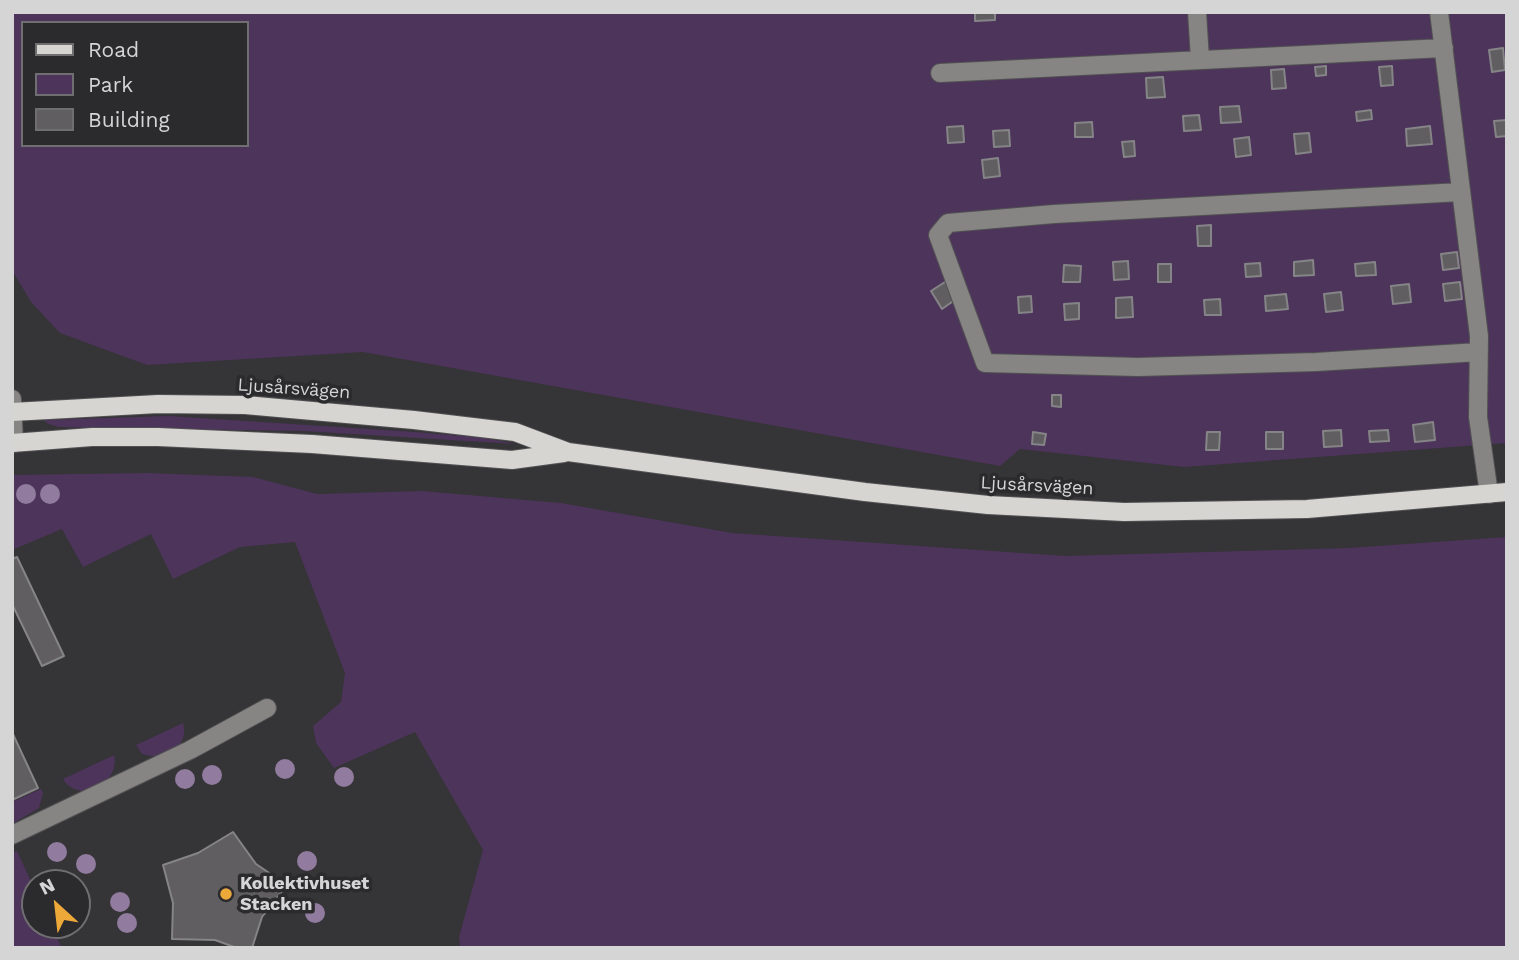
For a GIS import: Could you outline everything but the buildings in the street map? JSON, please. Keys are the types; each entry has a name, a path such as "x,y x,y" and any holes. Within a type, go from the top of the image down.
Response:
{"main road":[{"name":"Ljusårsvägen","path":"13,412 158,404 245,405 414,420 515,432 568,452 865,492 960,502 1124,512 1307,509 1498,493"},
{"name":"Ljusårsvägen","path":"13,443 92,437 158,437 312,444 512,460 568,452"}],"street":[{"path":"1197,12 1200,59"},
{"path":"1439,12 1479,337 1478,417 1498,493"},
{"path":"940,73 1444,48"},
{"path":"1461,192 1028,216 948,223 938,235 985,363 1138,368 1316,362 1479,352"},
{"path":"12,399 13,443"},
{"path":"12,835 190,750 267,708"}],"green space":[{"path":"12,12 1507,12 1507,443 1184,467 1020,449 1000,466 363,352 147,365 60,333 31,302 12,270"},
{"path":"169,416 415,432 485,438 516,444 303,431 59,427 44,420"},
{"path":"147,473 253,477 317,494 422,491 561,503 732,533 1065,556 1349,548 1507,537 1507,948 460,948 459,937 483,850 415,732 334,768 316,743 313,726 341,702 345,673 295,542 240,547 173,579 151,534 83,567 62,529 12,550 12,475"},
{"path":"183,723 184,732 179,746 166,754 142,754 136,745"},
{"path":"114,755 111,775 97,788 78,790 70,787 63,779"},
{"path":"41,789 43,793 39,808 12,824 12,802"},
{"path":"17,851 25,869 21,869 21,939 58,939 62,948 12,947 12,853"}],"place":[{"name":"Kollektivhuset Stacken","path":"226,894"}]}
